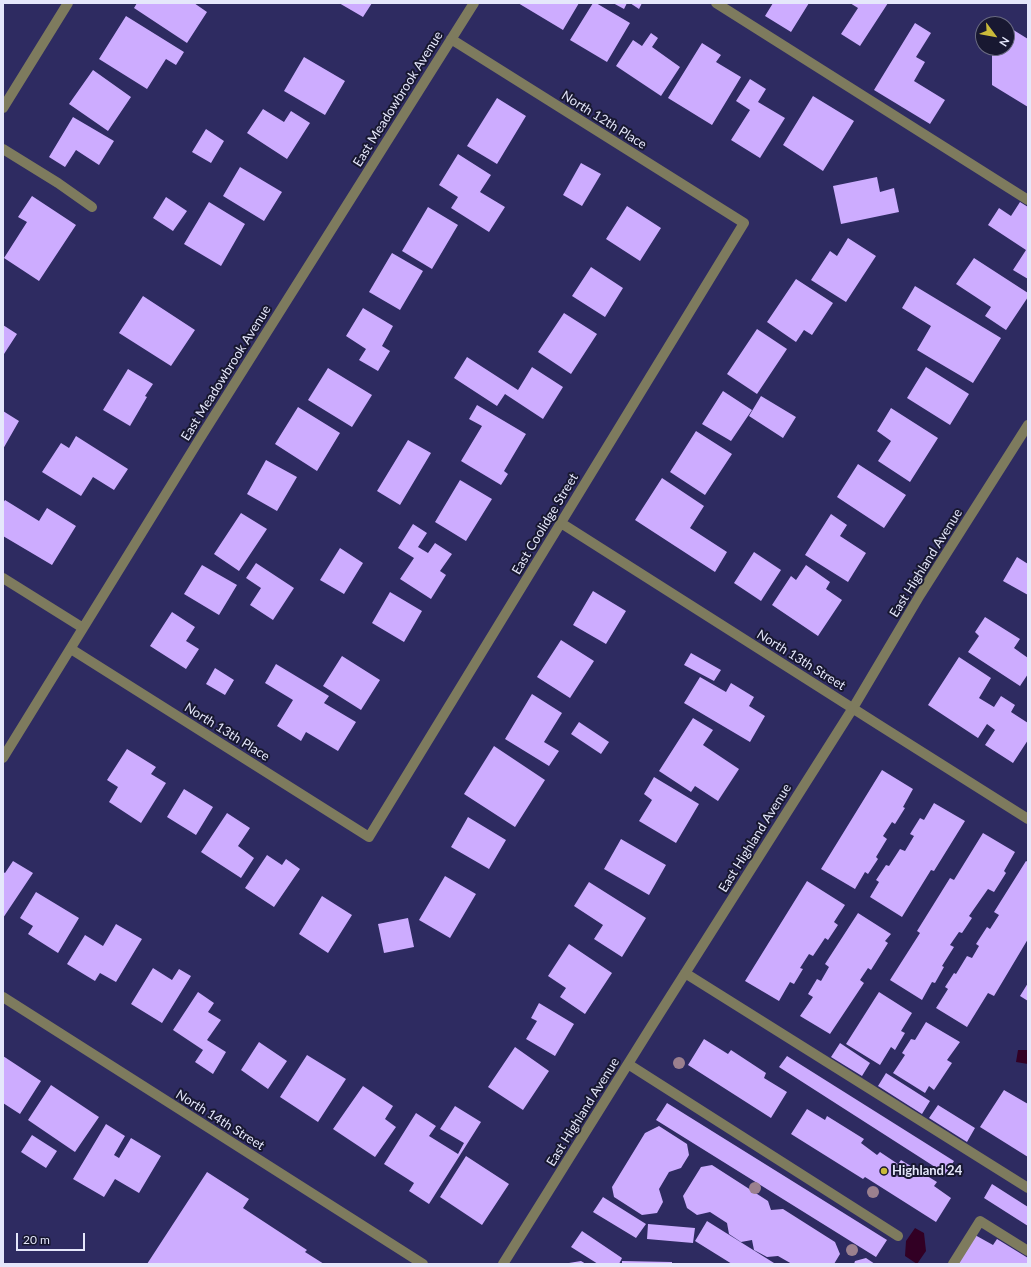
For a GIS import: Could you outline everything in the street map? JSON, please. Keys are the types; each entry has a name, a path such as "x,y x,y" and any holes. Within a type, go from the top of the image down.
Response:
{"street":[{"path":"3,108 68,3"},
{"name":"East Meadowbrook Avenue","path":"3,758 199,440 474,3"},
{"path":"716,3 1028,200"},
{"name":"North 12th Place","path":"451,39 744,223"},
{"path":"3,149 58,183 92,207"},
{"name":"East Coolidge Street","path":"368,837 744,223"},
{"name":"East Highland Avenue","path":"503,1264 853,708 920,595 1028,425"},
{"name":"North 13th Street","path":"561,523 1028,819"},
{"path":"3,578 83,628"},
{"name":"North 13th Place","path":"71,649 368,837"},
{"path":"685,973 1028,1188"},
{"name":"North 14th Street","path":"3,997 423,1264"},
{"path":"628,1064 898,1236"},
{"path":"953,1264 980,1221 1028,1251"}],"shaded area":[{"path":"1018,1050 1028,1050 1028,1064 1016,1062"},
{"path":"915,1228 924,1233 926,1251 917,1264 905,1256 906,1241"}],"building":[{"path":"137,3 194,3 207,12 187,43 134,8"},
{"path":"339,3 372,3 363,17"},
{"path":"518,3 579,3 563,30"},
{"path":"593,3 596,3 630,23 607,62 570,40"},
{"path":"613,3 627,3 624,9"},
{"path":"630,3 642,3 639,9"},
{"path":"773,3 809,3 791,32 765,16"},
{"path":"850,3 888,3 860,46 841,34 858,8"},
{"path":"126,16 184,52 176,65 166,59 147,89 99,59"},
{"path":"915,23 931,33 916,57 925,62 914,81 945,100 930,124 874,90"},
{"path":"1015,31 1028,39 1028,107 992,85 992,56 1015,56"},
{"path":"651,33 658,38 652,47 680,67 661,96 616,66 633,40 642,46"},
{"path":"702,43 721,55 716,62 741,77 712,125 668,98"},
{"path":"304,57 345,81 325,115 284,91"},
{"path":"93,70 131,97 108,131 69,104"},
{"path":"750,79 766,89 758,102 785,118 760,158 731,140 750,110 736,101"},
{"path":"813,96 854,121 823,171 783,145"},
{"path":"497,98 526,116 497,164 467,146"},
{"path":"263,109 284,122 291,111 310,123 287,159 247,133"},
{"path":"73,117 114,141 99,165 76,150 65,167 49,157"},
{"path":"206,129 224,141 211,163 192,152"},
{"path":"458,154 491,175 480,192 505,207 489,232 451,208 458,197 439,185"},
{"path":"581,163 601,174 582,206 563,195"},
{"path":"240,167 282,192 264,221 223,196"},
{"path":"877,177 880,192 894,188 899,212 841,224 833,186"},
{"path":"32,196 76,225 39,281 4,258 27,222 18,217"},
{"path":"166,197 187,211 173,231 153,218"},
{"path":"209,202 245,224 221,266 184,244"},
{"path":"1020,202 1028,207 1028,279 1013,270 1026,250 988,225 999,208 1011,216"},
{"path":"627,206 661,228 640,261 606,239"},
{"path":"428,207 458,225 432,269 402,251"},
{"path":"848,238 876,256 846,302 811,280 830,251 837,256"},
{"path":"392,253 423,271 400,310 369,292"},
{"path":"974,258 1028,293 1028,297 1006,330 985,316 991,307 956,284"},
{"path":"591,267 623,288 605,317 572,296"},
{"path":"796,279 833,303 812,335 804,330 796,342 767,322"},
{"path":"915,286 1001,338 973,383 917,350 931,326 902,308"},
{"path":"143,296 195,330 171,366 119,333"},
{"path":"363,308 393,326 382,346 390,351 378,371 359,360 366,349 346,336"},
{"path":"564,313 597,334 571,374 538,352"},
{"path":"3,325 17,334 4,354 3,353"},
{"path":"757,329 787,349 757,394 727,374"},
{"path":"467,357 518,390 532,367 563,387 543,419 505,394 497,406 454,378"},
{"path":"926,367 969,394 950,425 907,398"},
{"path":"328,368 372,395 352,427 308,400"},
{"path":"128,369 153,384 145,396 147,397 130,426 103,410"},
{"path":"723,391 752,410 731,441 702,424"},
{"path":"761,396 796,417 783,438 749,416"},
{"path":"477,405 526,434 504,471 508,474 501,485 461,461 482,426 469,419"},
{"path":"298,407 340,433 317,471 275,444"},
{"path":"891,408 938,438 910,482 878,461 891,441 877,431"},
{"path":"3,411 19,421 3,449"},
{"path":"696,431 732,454 705,495 670,472"},
{"path":"76,436 128,469 114,490 93,477 81,496 42,472 61,443 69,448"},
{"path":"408,440 431,453 400,505 377,491"},
{"path":"266,460 297,477 277,511 247,494"},
{"path":"858,464 906,495 884,528 837,497"},
{"path":"662,478 704,506 690,528 727,552 715,572 635,520"},
{"path":"460,480 492,499 466,541 435,522"},
{"path":"5,500 39,521 47,508 76,526 52,565 3,536 3,503"},
{"path":"241,513 267,529 239,571 214,554"},
{"path":"831,514 847,525 840,536 866,553 848,582 805,555"},
{"path":"413,524 427,533 418,547 428,553 435,543 452,554 440,571 446,575 431,599 400,579 414,558 398,548"},
{"path":"340,548 363,563 344,594 320,580"},
{"path":"754,552 781,570 761,601 734,583"},
{"path":"1017,557 1028,564 1028,595 1003,581"},
{"path":"256,563 294,588 273,620 250,605 261,588 246,578"},
{"path":"202,565 237,585 219,615 184,594"},
{"path":"806,565 830,582 826,589 842,600 818,636 772,605 791,576 796,580"},
{"path":"593,591 626,611 606,644 573,625"},
{"path":"390,592 422,611 404,642 372,623"},
{"path":"172,612 195,627 186,641 199,649 186,669 150,646"},
{"path":"985,617 1020,639 1014,648 1028,658 1028,674 1020,686 968,652 979,636 975,632"},
{"path":"561,640 594,661 570,698 537,677"},
{"path":"691,653 721,670 714,681 684,665"},
{"path":"342,656 380,680 361,710 323,686"},
{"path":"959,657 991,678 979,698 994,707 1001,696 1015,705 1011,712 1028,723 1028,740 1013,763 985,745 995,730 987,724 978,738 928,705"},
{"path":"276,664 329,696 324,703 356,722 338,751 306,732 301,741 277,726 293,700 265,683"},
{"path":"215,668 234,680 225,695 206,684"},
{"path":"700,677 726,692 731,683 754,697 749,706 765,716 750,742 684,703"},
{"path":"532,694 562,713 544,742 559,751 549,766 505,739"},
{"path":"693,718 713,730 703,745 739,769 718,801 695,786 691,792 659,771"},
{"path":"579,722 609,742 601,754 571,734"},
{"path":"494,746 545,780 515,827 464,794"},
{"path":"127,749 156,767 151,774 166,783 141,823 109,802 118,787 107,780"},
{"path":"882,770 913,789 903,807 905,808 895,824 892,822 883,836 887,839 876,857 878,859 868,874 865,872 855,889 821,869"},
{"path":"654,777 699,804 676,843 639,821 652,800 644,794"},
{"path":"184,789 213,807 196,835 167,817"},
{"path":"934,803 965,821 934,871 931,870 902,917 870,897 879,882 876,880 886,865 889,866 900,849 905,851 914,836 910,834 920,818 924,820"},
{"path":"227,813 250,828 238,846 254,858 241,878 201,852"},
{"path":"468,817 506,840 489,869 451,847"},
{"path":"983,833 1015,852 1004,871 1006,873 994,892 988,889 969,916 972,918 962,933 959,932 950,945 954,947 942,966 944,967 935,983 932,982 922,1000 890,980 920,933 917,931 950,878 954,880"},
{"path":"621,839 666,865 649,895 604,869"},
{"path":"267,855 282,865 286,859 300,869 274,907 245,888"},
{"path":"13,861 33,873 3,918 3,872 5,873"},
{"path":"1026,861 1028,862 1028,939 994,996 988,993 967,1027 936,1008 948,989 945,987 954,973 956,974 967,956 972,958 979,946 976,944 987,927 990,929 999,915 994,912"},
{"path":"445,876 476,894 450,938 419,920"},
{"path":"807,881 845,905 834,922 838,925 828,940 825,938 813,956 809,954 800,968 803,969 794,984 790,982 779,1001 745,981"},
{"path":"589,882 646,918 622,957 594,939 603,925 574,906"},
{"path":"36,892 79,918 58,953 28,934 33,926 20,918"},
{"path":"322,896 352,915 328,953 299,934"},
{"path":"858,913 891,934 885,941 888,943 871,970 868,968 860,980 864,983 830,1034 800,1016 813,997 808,994 817,979 821,981 829,967 825,964"},
{"path":"408,918 414,947 384,953 378,924"},
{"path":"116,924 142,939 116,982 100,973 95,981 67,964 85,935 103,946"},
{"path":"569,944 612,973 585,1014 560,997 566,988 548,976"},
{"path":"153,968 172,980 179,969 191,976 162,1023 131,1004"},
{"path":"1028,983 1028,1001 1020,996"},
{"path":"198,992 214,1003 208,1012 221,1020 207,1040 226,1052 213,1074 195,1062 203,1050 173,1030"},
{"path":"879,992 912,1013 901,1031 905,1033 895,1050 891,1047 880,1065 846,1044"},
{"path":"539,1003 574,1024 555,1056 526,1039 537,1021 531,1018"},
{"path":"926,1022 960,1042 947,1060 952,1063 934,1090 929,1086 925,1093 893,1073 905,1055 902,1053 911,1039 915,1040"},
{"path":"704,1039 728,1054 731,1050 766,1073 764,1078 787,1092 771,1118 688,1065"},
{"path":"259,1042 287,1061 268,1089 241,1070"},
{"path":"840,1043 870,1063 862,1076 831,1057"},
{"path":"515,1047 549,1071 523,1110 488,1087"},
{"path":"307,1055 346,1079 318,1122 280,1097"},
{"path":"3,1056 41,1081 20,1114 3,1103"},
{"path":"787,1056 954,1161 946,1174 779,1067"},
{"path":"886,1073 930,1101 922,1114 878,1086"},
{"path":"51,1085 99,1117 75,1152 28,1120"},
{"path":"363,1086 393,1106 385,1119 396,1127 375,1157 333,1129"},
{"path":"1004,1090 1028,1104 1028,1157 980,1127"},
{"path":"667,1103 887,1240 876,1257 656,1120"},
{"path":"938,1105 975,1128 967,1142 929,1118"},
{"path":"455,1106 481,1122 429,1204 409,1191 414,1183 384,1164 416,1113 436,1126 429,1136 458,1154 464,1143 440,1129"},
{"name":"Highland 24","path":"807,1109 825,1120 827,1116 864,1139 861,1143 877,1155 880,1152 898,1164 901,1160 937,1182 934,1186 951,1198 936,1222 865,1177 863,1179 791,1134"},
{"path":"106,1124 125,1136 114,1155 119,1158 131,1138 161,1156 139,1193 115,1179 104,1197 73,1179"},
{"path":"659,1126 687,1144 689,1155 681,1168 669,1172 659,1189 663,1202 657,1213 642,1215 614,1197 612,1187 645,1133"},
{"path":"32,1135 57,1151 46,1168 21,1152"},
{"path":"466,1156 509,1184 482,1225 440,1197"},
{"path":"712,1165 768,1201 771,1210 783,1209 835,1242 840,1254 834,1264 792,1264 778,1256 767,1257 754,1250 752,1240 741,1242 729,1234 727,1223 710,1212 697,1215 687,1208 683,1196 701,1167"},
{"path":"207,1172 249,1199 243,1208 307,1250 305,1252 324,1264 147,1264"},
{"path":"992,1184 1028,1207 1028,1226 984,1198"},
{"path":"603,1197 646,1224 636,1238 593,1212"},
{"path":"707,1221 774,1263 732,1264 695,1241"},
{"path":"648,1224 695,1228 693,1243 647,1239"},
{"path":"582,1231 622,1258 619,1264 598,1264 571,1247"},
{"path":"975,1235 993,1245 997,1239 1028,1258 1027,1264 957,1264"},
{"path":"866,1258 875,1264 854,1264 855,1261"},
{"path":"581,1261 586,1264 569,1264 569,1263"},
{"path":"622,1261 672,1262 672,1264 622,1264"}],"place":[{"name":"Highland 24","path":"884,1171"}]}
